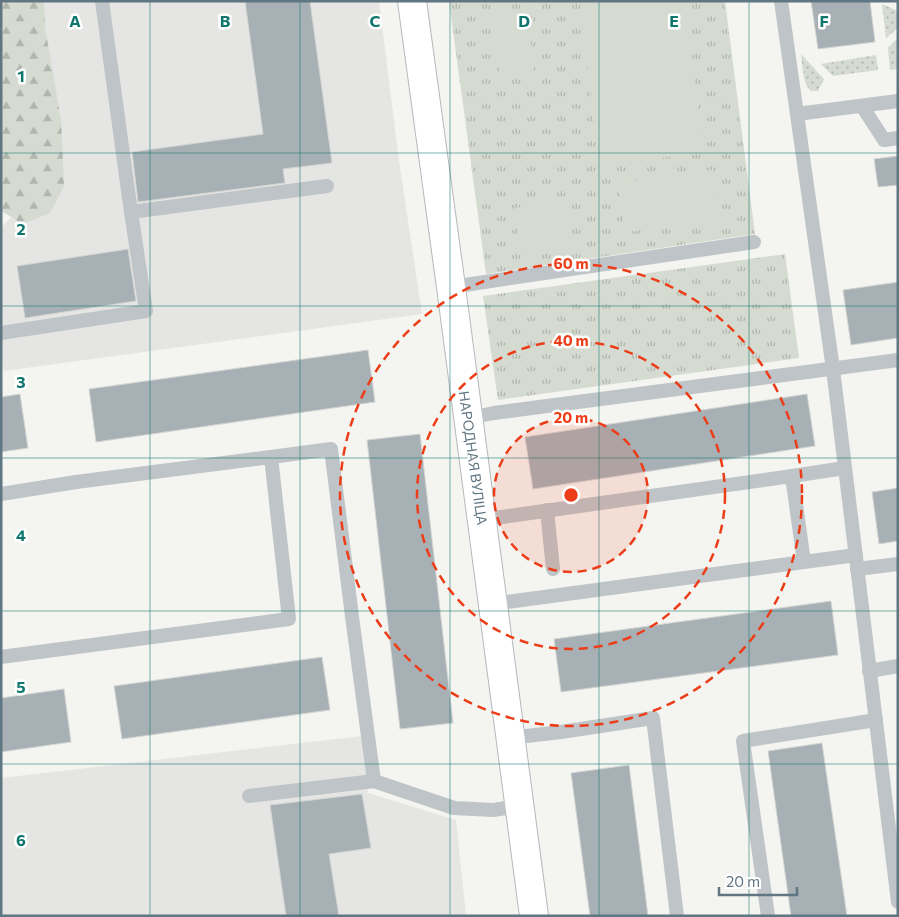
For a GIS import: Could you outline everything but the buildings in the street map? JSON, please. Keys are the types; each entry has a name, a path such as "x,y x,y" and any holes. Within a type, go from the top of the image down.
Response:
{"street":[{"name":"НАРОДНАЯ ВУЛІЦА","path":"412,1 534,916"}],"lane":[{"path":"1,333 146,311 102,1"},
{"path":"781,1 833,369 898,902"},
{"path":"797,114 898,101"},
{"path":"862,106 884,140 898,138"},
{"path":"131,212 327,186"},
{"path":"451,287 754,242"},
{"path":"468,418 898,360"},
{"path":"1,494 76,482 331,449 374,781"},
{"path":"1,657 289,619 272,457"},
{"path":"482,520 845,468"},
{"path":"792,476 804,562"},
{"path":"547,510 554,569"},
{"path":"492,604 856,555"},
{"path":"857,570 898,564"},
{"path":"869,671 898,666"},
{"path":"509,738 652,718 677,916"},
{"path":"768,916 743,741 876,720"},
{"path":"248,796 374,781 454,808 493,810 519,806"}],"shaded area":[{"path":"4,1 379,1 399,161 422,314 4,371 1,353 1,228 33,193"},
{"path":"362,736 368,793 456,820 466,916 1,916 1,778"}],"green space":[{"path":"1,1 44,1 45,27 61,120 64,186 50,213 23,224 3,212 1,208"},
{"path":"449,1 725,1 755,234 486,274"},
{"path":"580,1 685,1 703,153 599,165"},
{"path":"882,4 898,11 898,28 886,38"},
{"path":"527,8 535,77 501,81 492,12"},
{"path":"898,38 898,69 890,70 888,48"},
{"path":"801,54 824,79 818,91 811,91 806,84"},
{"path":"876,55 878,70 833,76 821,64"},
{"path":"712,170 719,221 624,232 618,182"},
{"path":"567,200 574,248 521,255 514,208"},
{"path":"785,254 799,358 498,400 483,296"}]}
